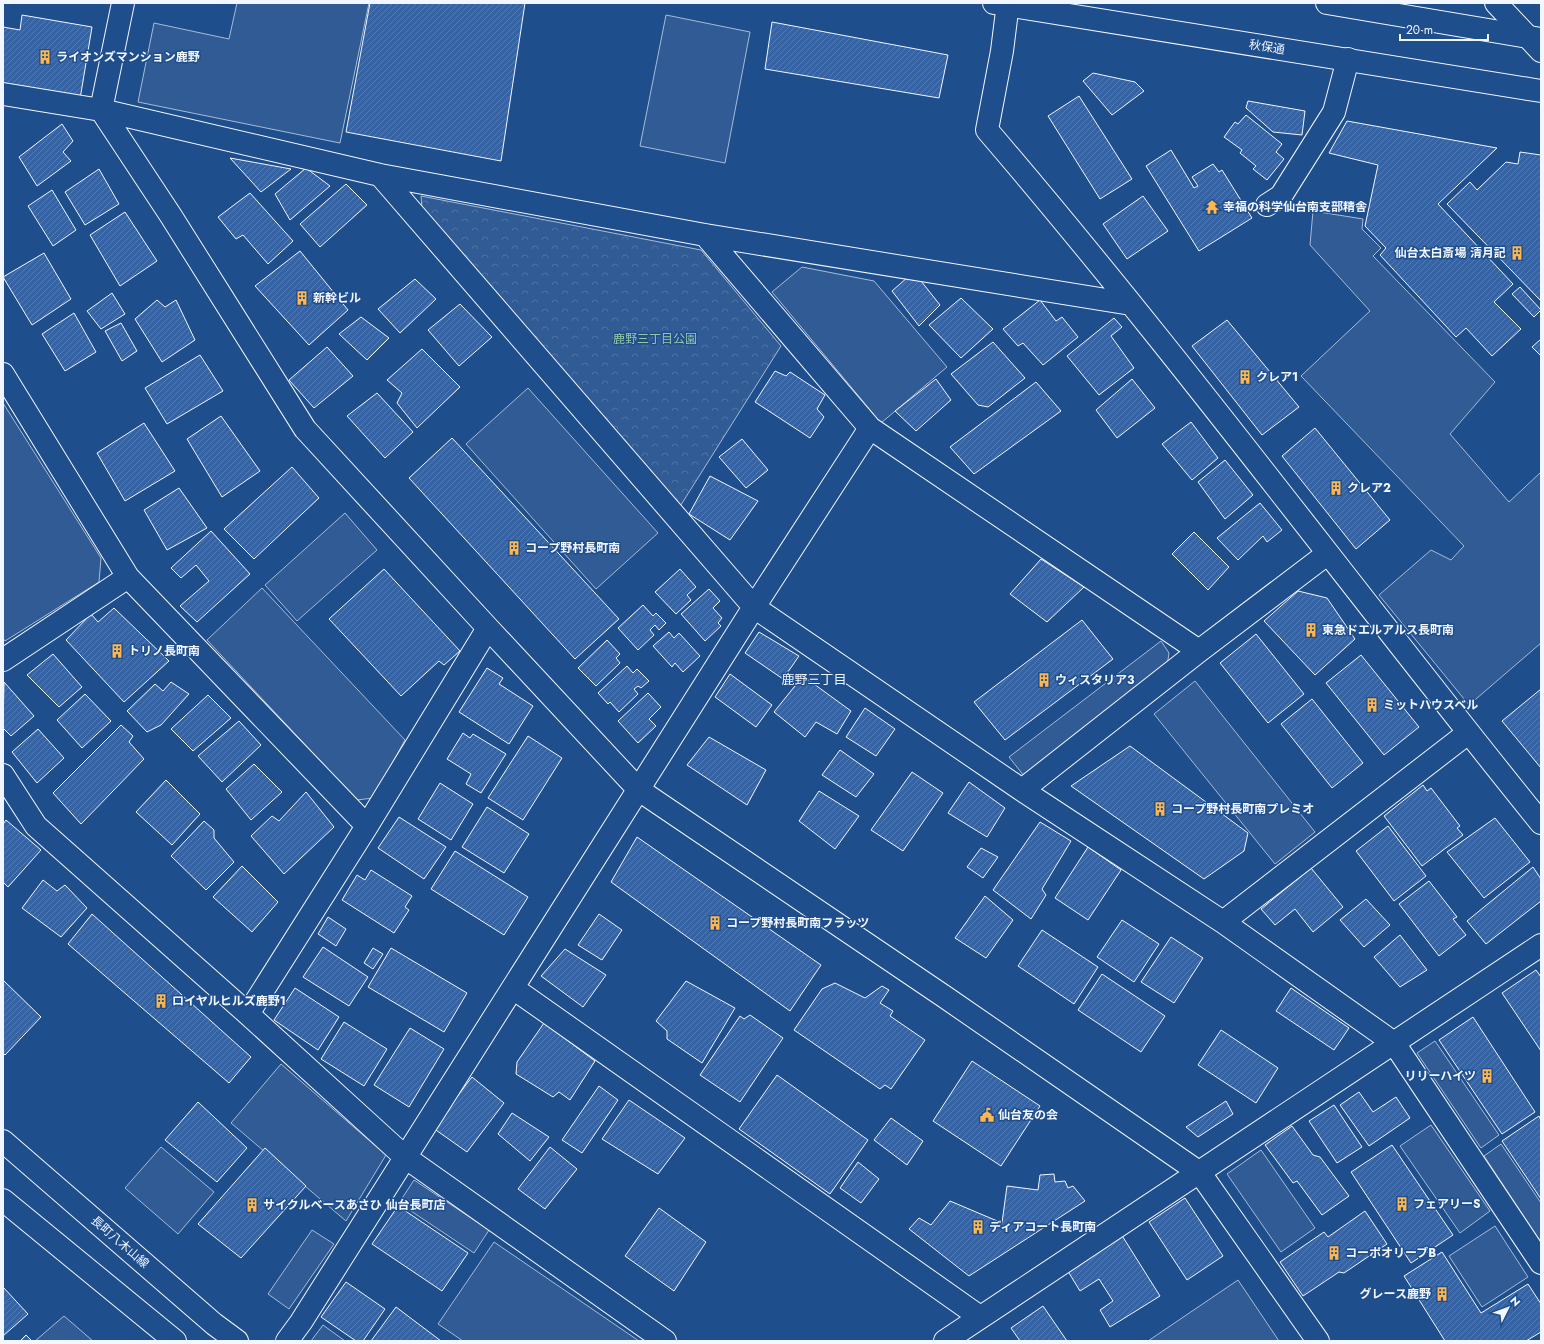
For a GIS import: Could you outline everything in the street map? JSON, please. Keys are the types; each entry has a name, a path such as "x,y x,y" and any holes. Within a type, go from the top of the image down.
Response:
{"main road":[{"path":"123,3 101,110 171,216 306,429 639,790 1200,1173 1318,1341"},
{"path":"1327,3 1536,42"},
{"path":"1496,3 1536,42"},
{"path":"1003,4 1002,51 987,130 1052,206 1131,304 1468,733 1541,823"},
{"name":"秋保通","path":"1003,4 1541,91"},
{"path":"1267,205 1281,196 1334,112 1348,59"},
{"path":"3,94 101,110 380,175 705,235 1131,304"},
{"path":"380,175 754,608 1022,790 1223,922 1394,1043 1541,1263"},
{"path":"705,235 870,428 1198,651"},
{"path":"3,374 128,577 367,826"},
{"path":"287,1341 301,1322 512,988 870,428"},
{"path":"1022,790 1198,651 1327,554"},
{"path":"3,660 128,577"},
{"path":"248,1014 367,826 488,628"},
{"path":"1223,922 1468,733"},
{"path":"3,775 36,826 248,1014 405,1157 665,1341"},
{"path":"944,1341 1200,1173 1541,945"},
{"path":"512,988 980,1317"},
{"name":"長町八木山線","path":"3,1141 214,1324 237,1341"},
{"path":"3,1200 176,1341"}],"shaded area":[{"path":"237,3 369,3 340,143 138,102 154,23 229,39"},
{"path":"666,15 750,32 725,163 640,146"},
{"path":"1313,211 1363,219 1362,229 1381,248 1373,256 1495,382 1450,434 1509,502 1541,472 1541,643 1469,705 1379,595 1431,550 1451,560 1464,546 1301,376 1370,311 1310,245"},
{"path":"802,267 874,281 947,367 881,423 772,292"},
{"path":"528,388 658,533 596,589 466,444"},
{"path":"3,403 101,558 99,582 5,641 3,638"},
{"path":"345,513 377,550 297,621 265,585"},
{"path":"262,588 405,740 373,798 357,800 207,640"},
{"path":"1161,641 1169,653 1167,666 1024,776 1009,757"},
{"path":"1195,681 1315,832 1275,864 1154,714"},
{"path":"1435,1041 1499,1135 1481,1148 1417,1053"},
{"path":"281,1064 386,1155 346,1221 231,1123"},
{"path":"1431,1125 1490,1211 1460,1233 1400,1146"},
{"path":"1501,1144 1541,1203 1541,1242 1484,1156"},
{"path":"161,1147 214,1192 178,1234 125,1188"},
{"path":"1261,1150 1315,1228 1281,1252 1227,1174"},
{"path":"414,1180 489,1230 474,1253 399,1203"},
{"path":"1495,1226 1528,1277 1482,1307 1449,1256"},
{"path":"312,1230 334,1244 289,1309 268,1294"},
{"path":"494,1242 639,1341 463,1341 438,1324"},
{"path":"1238,1280 1279,1341 1148,1341"},
{"path":"64,1316 93,1341 35,1341"},
{"path":"323,1325 345,1341 311,1341"}],"green space":[{"name":"鹿野三丁目公園","path":"421,196 701,250 781,346 679,508 422,208"}],"building":[{"path":"370,3 525,3 501,161 346,132"},
{"name":"ライオンズマンション鹿野","path":"22,15 92,27 80,99 3,85 3,27 20,30"},
{"path":"772,22 948,55 939,98 765,69"},
{"path":"1093,73 1135,82 1144,91 1112,115 1083,81"},
{"path":"1079,96 1132,179 1100,199 1048,116"},
{"path":"1248,101 1305,111 1302,135 1273,132 1246,108"},
{"path":"1246,115 1282,144 1276,152 1284,159 1267,180 1253,169 1256,166 1240,153 1242,150 1224,137 1235,122 1238,124"},
{"path":"1347,121 1497,148 1438,204 1513,284 1494,302 1521,329 1492,356 1466,328 1456,337 1380,255 1386,248 1365,226 1378,165 1329,153"},
{"path":"62,124 73,141 63,152 71,161 37,186 19,157"},
{"path":"1171,150 1194,188 1198,186 1192,177 1213,164 1219,172 1222,170 1252,218 1199,251 1146,166"},
{"name":"仙台太白斎場 清月記","path":"1520,152 1541,155 1541,301 1447,204 1470,182 1477,190 1506,162 1518,164"},
{"path":"230,158 291,169 261,192"},
{"path":"306,168 330,186 290,220 275,194"},
{"path":"99,169 119,204 85,225 65,192"},
{"path":"346,184 367,205 320,247 300,224"},
{"path":"52,190 76,230 53,246 28,206"},
{"path":"250,193 293,241 268,264 243,235 236,239 218,217"},
{"path":"1143,196 1168,231 1127,259 1103,224"},
{"path":"125,212 157,261 120,286 90,235"},
{"name":"新幹ビル","path":"300,251 348,310 309,345 255,286"},
{"path":"44,253 71,299 32,325 3,277"},
{"path":"908,277 921,281 940,305 919,326 892,291"},
{"path":"415,279 436,299 400,333 378,309"},
{"path":"1520,287 1541,310 1534,317 1512,294"},
{"path":"112,293 125,314 101,329 87,311"},
{"path":"961,298 993,329 961,358 929,325"},
{"path":"157,300 165,307 176,300 195,340 162,362 135,319"},
{"path":"1040,300 1056,321 1062,317 1078,337 1043,365 1023,343 1018,346 1003,329"},
{"path":"460,304 492,337 459,366 428,330"},
{"path":"74,313 96,352 65,371 42,334"},
{"path":"361,317 389,338 367,360 339,334"},
{"path":"1114,318 1122,327 1111,336 1134,368 1099,395 1067,356"},
{"name":"クレア1","path":"1227,320 1299,407 1262,435 1192,346"},
{"path":"121,323 137,351 122,361 105,331"},
{"path":"1541,339 1541,356 1532,347"},
{"path":"993,342 1025,378 988,407 978,405 951,374"},
{"path":"327,347 353,376 314,408 289,380"},
{"path":"422,349 460,387 417,428 397,403 402,393 387,380"},
{"path":"200,355 223,391 167,424 145,388"},
{"path":"775,371 786,376 790,372 825,395 817,409 824,417 810,438 755,402"},
{"path":"936,379 951,400 916,431 895,411"},
{"path":"1132,379 1155,408 1117,438 1096,410"},
{"path":"1036,382 1061,411 974,474 950,447"},
{"path":"377,393 413,432 385,458 347,416"},
{"path":"221,416 260,471 222,497 187,439"},
{"path":"1191,422 1218,458 1192,480 1162,444"},
{"path":"144,423 175,471 125,501 97,453"},
{"name":"クレア2","path":"1315,428 1390,520 1356,549 1282,456"},
{"name":"コープ野村長町南","path":"452,438 619,619 575,659 409,478"},
{"path":"742,439 768,470 746,488 719,457"},
{"path":"1225,460 1253,495 1225,519 1198,482"},
{"path":"292,467 319,498 254,559 224,529"},
{"path":"710,476 758,501 730,540 689,514"},
{"path":"179,488 207,528 167,550 144,510"},
{"path":"1260,503 1282,530 1267,542 1263,536 1238,560 1217,538"},
{"path":"211,531 250,574 197,622 180,606 209,581 196,565 181,578 171,568"},
{"path":"1194,532 1229,567 1208,590 1172,554"},
{"path":"1041,559 1084,587 1047,622 1010,594"},
{"path":"384,569 460,651 444,665 439,661 401,696 329,619"},
{"path":"680,569 696,587 687,595 691,600 676,614 655,592"},
{"path":"709,589 720,601 713,608 722,618 718,623 721,626 705,641 681,614"},
{"name":"東急ドエルアルス長町南","path":"1298,591 1327,598 1355,639 1315,675 1264,621"},
{"path":"643,605 653,616 656,613 666,623 659,630 655,625 650,630 654,635 638,650 618,628"},
{"name":"トリノ長町南","path":"114,608 169,661 124,702 66,640 91,614 98,622"},
{"name":"ウィスタリア3","path":"1082,620 1113,659 1005,740 974,702"},
{"path":"669,632 674,638 679,633 700,656 683,672 675,663 672,667 653,646"},
{"path":"759,632 799,656 783,679 745,653"},
{"path":"1256,634 1304,694 1268,723 1220,663"},
{"path":"607,640 620,654 616,658 620,663 596,686 578,668"},
{"path":"53,654 82,687 59,707 27,675"},
{"name":"ミットハウスベル","path":"1361,655 1419,727 1384,755 1326,683"},
{"path":"627,666 633,673 637,669 649,681 641,688 638,686 634,689 638,694 619,712 610,702 608,704 598,693"},
{"path":"487,668 503,678 499,684 533,706 509,744 459,712"},
{"path":"730,674 772,705 756,727 715,697"},
{"path":"803,676 851,711 837,734 816,722 805,737 774,712"},
{"path":"4,682 34,716 11,736 3,728"},
{"path":"171,682 189,694 161,725 147,732 127,711 155,684 163,691"},
{"path":"1541,689 1541,768 1502,721"},
{"path":"648,693 661,707 649,719 656,726 638,743 618,721"},
{"path":"85,694 111,721 82,748 57,720"},
{"path":"208,695 231,718 193,751 171,729"},
{"path":"1312,699 1363,763 1332,788 1281,724"},
{"path":"865,708 895,729 876,756 846,737"},
{"path":"239,721 261,745 222,782 198,756"},
{"path":"121,725 133,736 129,742 144,759 81,824 53,793"},
{"path":"38,729 64,758 37,783 12,752"},
{"path":"463,733 470,738 473,734 506,754 481,793 466,784 471,774 447,759"},
{"path":"528,736 562,758 523,820 488,798"},
{"path":"709,737 766,770 747,805 687,765"},
{"name":"コープ野村長町南プレミオ","path":"1130,746 1248,833 1244,851 1204,879 1071,786"},
{"path":"840,750 874,774 856,797 822,775"},
{"path":"254,764 282,792 251,820 226,789"},
{"path":"912,772 943,793 903,851 871,830"},
{"path":"166,780 200,814 172,845 136,812"},
{"path":"969,782 1005,808 987,837 948,813"},
{"path":"440,783 473,804 451,840 418,819"},
{"path":"1423,785 1427,791 1431,788 1460,826 1457,828 1463,835 1422,866 1384,816"},
{"path":"819,791 859,816 835,849 799,821"},
{"path":"306,792 334,827 284,874 251,836 272,816 279,821"},
{"path":"487,807 529,834 504,873 462,847"},
{"path":"399,817 446,847 424,879 378,848"},
{"path":"1495,818 1530,862 1484,898 1447,852"},
{"path":"6,820 41,850 8,887 3,882 3,824"},
{"path":"204,821 214,830 214,838 234,862 206,890 171,856"},
{"path":"1040,822 1071,841 1042,889 1046,895 1031,919 993,890"},
{"path":"1388,826 1426,876 1394,901 1356,851"},
{"name":"コープ野村長町南フラッツ","path":"637,837 821,965 790,1011 611,882"},
{"path":"1088,847 1121,870 1088,920 1055,898"},
{"path":"981,848 998,857 983,878 967,867"},
{"path":"455,851 528,897 504,935 431,889"},
{"path":"242,866 278,902 252,932 213,897"},
{"path":"1533,867 1541,879 1541,901 1486,944 1467,921"},
{"path":"1311,868 1343,907 1313,932 1295,909 1275,925 1261,909"},
{"path":"371,870 412,896 405,907 409,910 394,933 342,900 357,875 365,880"},
{"path":"43,880 57,891 65,885 87,908 61,937 22,908"},
{"path":"1429,881 1457,917 1453,919 1466,935 1439,956 1399,904"},
{"path":"985,896 1013,920 986,958 955,938"},
{"path":"1366,899 1390,925 1364,947 1340,920"},
{"name":"ロイヤルヒルズ鹿野1","path":"92,914 251,1057 229,1083 68,944"},
{"path":"599,914 622,930 602,960 578,945"},
{"path":"328,917 346,929 336,946 318,934"},
{"path":"1122,920 1159,944 1134,982 1097,957"},
{"path":"1042,930 1098,967 1074,1004 1018,966"},
{"path":"1400,935 1427,970 1400,987 1374,957"},
{"path":"1171,937 1203,958 1174,1003 1141,982"},
{"path":"323,947 368,977 349,1006 303,977"},
{"path":"373,948 383,954 373,969 364,963"},
{"path":"391,948 467,993 444,1032 368,987"},
{"path":"565,949 606,975 583,1007 541,976"},
{"path":"1536,970 1541,977 1541,1051 1502,993"},
{"path":"1102,974 1165,1016 1141,1052 1078,1010"},
{"path":"3,980 41,1017 5,1055 3,1053"},
{"path":"686,981 735,1008 702,1063 667,1039 667,1031 656,1021"},
{"path":"835,983 865,998 882,986 889,990 880,1003 893,1011 890,1016 925,1040 891,1089 885,1085 880,1089 794,1030 822,989"},
{"path":"295,988 339,1017 318,1050 274,1020"},
{"path":"1291,988 1349,1028 1334,1050 1276,1011"},
{"path":"750,1015 783,1038 740,1102 700,1075 740,1016 744,1019"},
{"name":"リリーハイツ","path":"1473,1017 1535,1112 1502,1134 1439,1040"},
{"path":"344,1022 387,1049 364,1086 321,1059"},
{"path":"544,1023 595,1061 570,1100 559,1092 553,1097 516,1074 517,1062"},
{"path":"410,1028 444,1049 409,1107 374,1085"},
{"path":"1221,1030 1278,1068 1256,1103 1198,1065"},
{"path":"972,1061 1040,1106 1001,1166 933,1121"},
{"path":"777,1075 868,1140 830,1194 739,1129"},
{"path":"472,1077 504,1103 467,1152 433,1128"},
{"path":"599,1086 618,1100 582,1153 562,1140"},
{"path":"1359,1092 1373,1112 1396,1097 1410,1118 1369,1146 1340,1105"},
{"path":"629,1100 685,1138 658,1174 602,1139"},
{"path":"1226,1101 1233,1114 1198,1137 1186,1127"},
{"path":"198,1102 247,1148 217,1182 165,1140"},
{"path":"1334,1105 1362,1147 1337,1163 1309,1121"},
{"path":"512,1113 549,1137 530,1161 498,1134"},
{"path":"1539,1116 1541,1120 1541,1199 1502,1141"},
{"path":"891,1118 923,1141 907,1165 874,1140"},
{"path":"1292,1126 1313,1155 1320,1157 1349,1196 1322,1215 1297,1181 1293,1183 1265,1145"},
{"name":"フェアリーS","path":"1392,1145 1453,1235 1411,1263 1351,1172"},
{"path":"550,1147 577,1169 545,1209 518,1189"},
{"name":"サイクルベースあさひ 仙台長町店","path":"265,1148 306,1186 241,1258 198,1224"},
{"path":"858,1162 879,1179 861,1203 840,1188"},
{"name":"ディアコート長町南","path":"1054,1174 1055,1182 1065,1181 1068,1188 1073,1186 1085,1201 969,1276 909,1229 919,1218 931,1225 950,1201 1002,1223 1007,1186 1038,1190 1040,1175"},
{"path":"1185,1198 1223,1256 1187,1280 1149,1222"},
{"path":"398,1206 468,1253 442,1291 372,1244"},
{"path":"659,1208 706,1242 674,1291 625,1256"},
{"name":"コーポオリーブB","path":"1365,1211 1387,1244 1344,1273 1339,1272 1303,1296 1280,1262 1324,1232 1328,1237"},
{"path":"1121,1234 1160,1296 1110,1327 1100,1310 1113,1301 1099,1279 1080,1291 1066,1268"},
{"name":"グレース鹿野","path":"1442,1252 1481,1313 1528,1284 1541,1304 1541,1332 1526,1341 1445,1341 1404,1276"},
{"path":"346,1282 385,1309 363,1341 356,1341 321,1317"},
{"path":"3,1287 28,1314 3,1336"},
{"path":"1043,1306 1067,1341 1020,1341 1011,1328"},
{"path":"396,1307 441,1341 371,1341"},
{"path":"26,1335 32,1341 20,1341"}],"place":[{"name":"ライオンズマンション鹿野","path":"45,57"},
{"name":"幸福の科学仙台南支部精舎","path":"1212,207"},
{"name":"仙台太白斎場 清月記","path":"1517,253"},
{"name":"新幹ビル","path":"302,298"},
{"name":"クレア1","path":"1245,377"},
{"name":"クレア2","path":"1336,488"},
{"name":"コープ野村長町南","path":"514,548"},
{"name":"東急ドエルアルス長町南","path":"1311,630"},
{"name":"トリノ長町南","path":"117,651"},
{"name":"ウィスタリア3","path":"1044,680"},
{"name":"ミットハウスベル","path":"1372,705"},
{"name":"コープ野村長町南プレミオ","path":"1160,809"},
{"name":"コープ野村長町南フラッツ","path":"715,923"},
{"name":"ロイヤルヒルズ鹿野1","path":"161,1001"},
{"name":"リリーハイツ","path":"1487,1076"},
{"name":"仙台友の会","path":"987,1115"},
{"name":"フェアリーS","path":"1402,1204"},
{"name":"サイクルベースあさひ 仙台長町店","path":"252,1205"},
{"name":"ディアコート長町南","path":"978,1227"},
{"name":"コーポオリーブB","path":"1334,1253"},
{"name":"グレース鹿野","path":"1442,1294"}],"district":[{"name":"鹿野三丁目","path":"814,679"}]}
